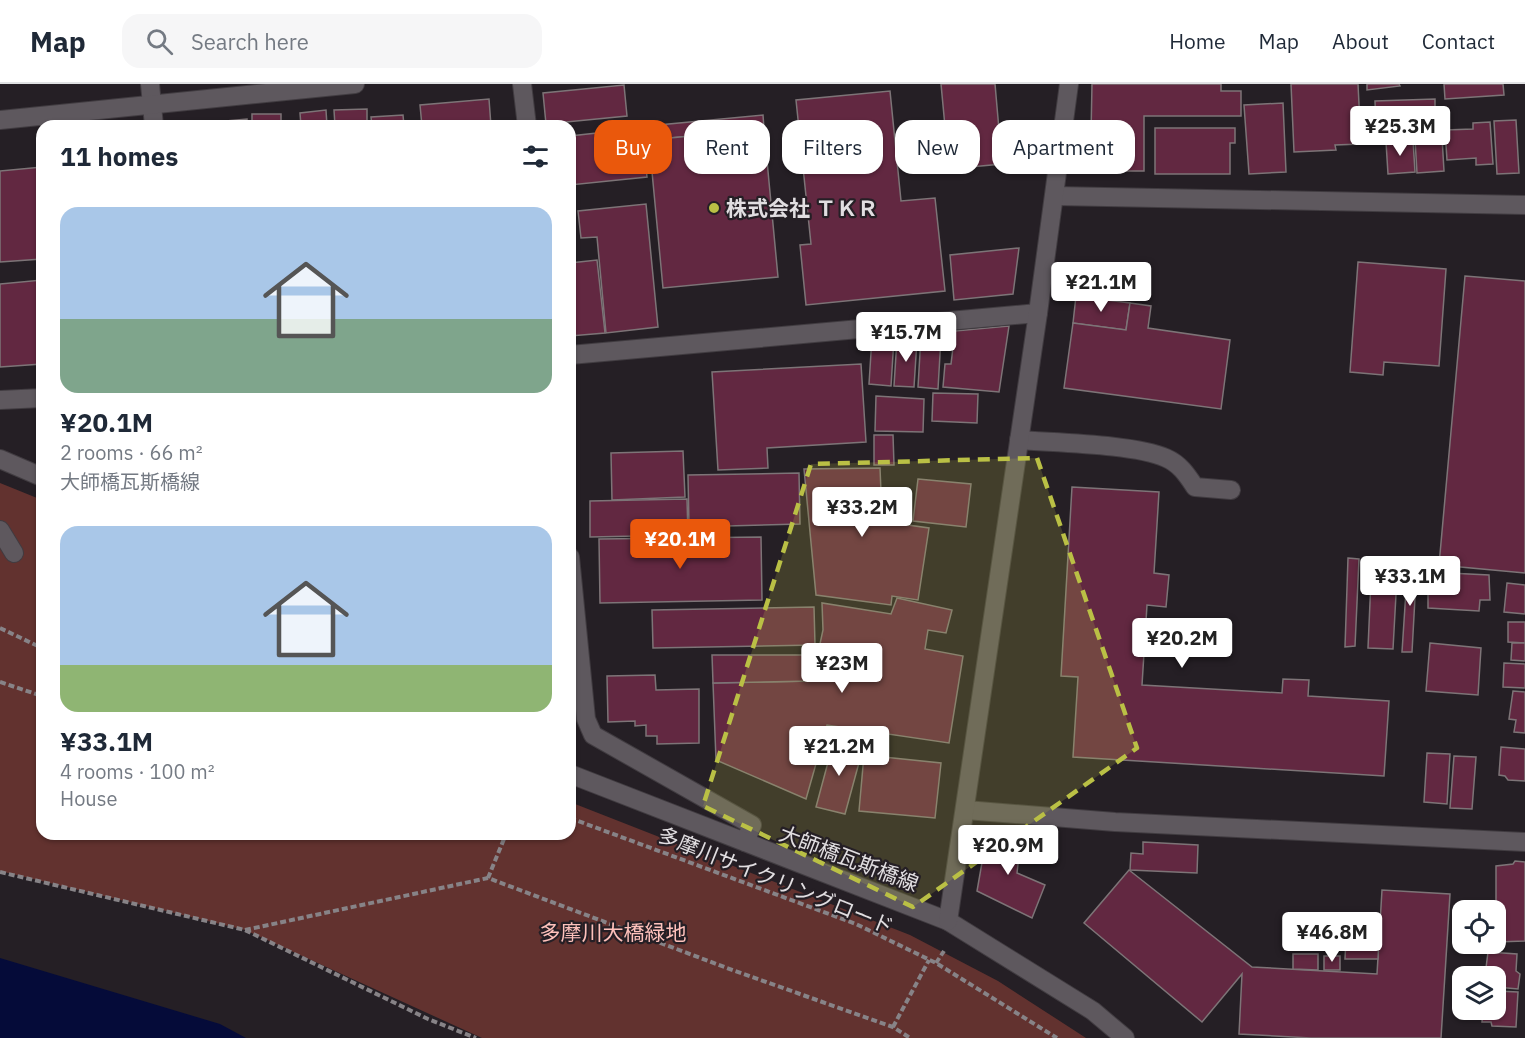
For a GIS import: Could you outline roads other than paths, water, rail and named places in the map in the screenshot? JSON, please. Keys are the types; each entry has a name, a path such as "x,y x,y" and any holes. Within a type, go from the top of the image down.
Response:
{"street":[{"path":"150,84 154,120"},
{"path":"0,120 355,84"},
{"path":"522,84 526,120"},
{"path":"948,921 1020,440 1069,84"},
{"path":"1055,196 1525,205"},
{"path":"576,354 1038,313"},
{"path":"0,400 36,398"},
{"path":"1020,440 1128,449 1166,458 1183,469 1195,487 1231,490"},
{"path":"0,459 36,474"},
{"path":"0,530 14,553"},
{"path":"576,618 586,719 593,735 752,825 745,842"},
{"name":"大師橋瓦斯橋線","path":"576,776 948,921 1093,1011 1125,1038"},
{"path":"966,810 1116,822 1525,842"}],"place":[{"name":"株式会社 ＴＫＲ","path":"714,208"}],"park label":[{"name":"多摩川大橋緑地","path":"613,932"}]}
